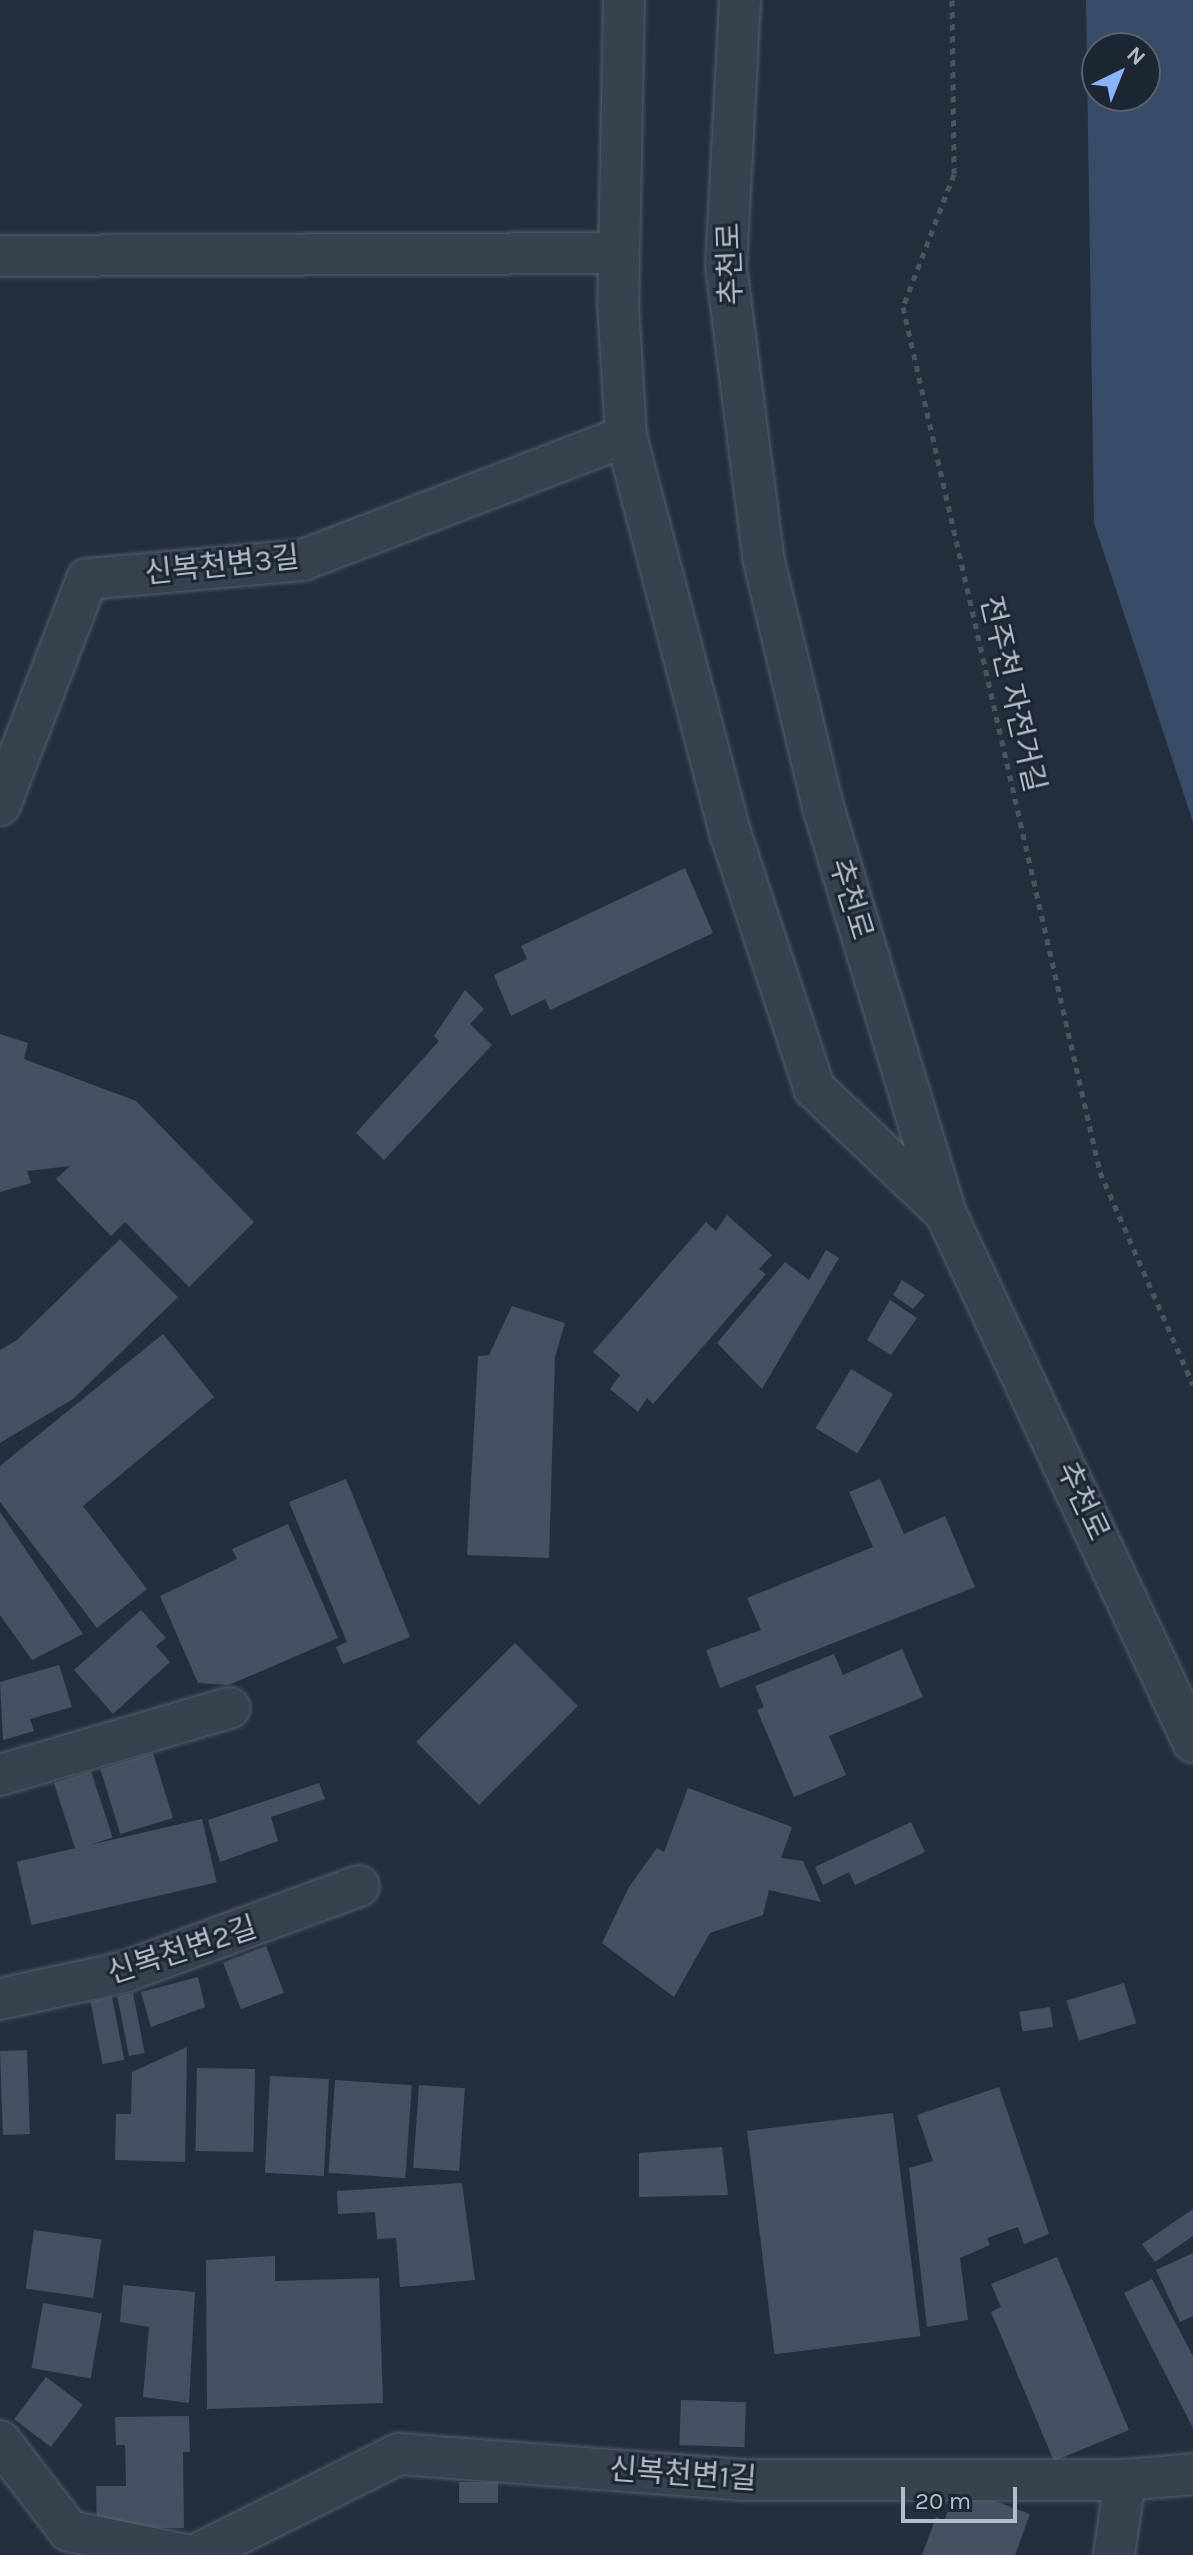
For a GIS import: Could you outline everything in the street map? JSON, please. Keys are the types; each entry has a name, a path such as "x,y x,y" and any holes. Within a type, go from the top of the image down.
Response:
{"street":[{"path":"624,0 619,253 626,436 731,835 814,1088 945,1212"},
{"name":"추천로","path":"740,0 726,266 764,561 824,810 945,1212 1193,1742"},
{"path":"0,256 619,253"},
{"name":"신복천변3길","path":"0,805 87,579 303,560 626,436"},
{"path":"0,1775 229,1708"},
{"name":"신복천변2길","path":"0,1999 124,1972 359,1886"},
{"path":"0,2441 69,2531 186,2555"},
{"name":"신복천변1길","path":"196,2555 399,2454 743,2480 1125,2480 1193,2474"},
{"path":"1114,2555 1125,2480"}],"path":[{"name":"전주천 자전거길","path":"952,0 954,174 903,307 1100,1172 1193,1385"}],"water":[{"path":"1086,0 1193,0 1193,822 1094,523 1088,112 1161,112 1161,32 1086,32"}],"building":[{"path":"685,868 713,933 550,1010 545,999 511,1016 494,975 527,959 521,946"},
{"path":"465,990 484,1009 470,1024 492,1045 384,1160 356,1133 439,1041 434,1036"},
{"path":"0,1034 28,1043 24,1059 136,1101 254,1222 189,1287 125,1222 111,1236 56,1179 70,1166 27,1171 31,1183 0,1192"},
{"path":"727,1215 772,1255 759,1269 766,1274 653,1404 647,1398 638,1412 610,1389 620,1375 593,1352 706,1222 716,1231"},
{"path":"120,1239 178,1297 73,1399 0,1443 0,1350 17,1340"},
{"path":"826,1250 839,1258 762,1389 717,1343 785,1262 809,1280"},
{"path":"902,1280 925,1295 913,1309 893,1295"},
{"path":"890,1300 917,1318 891,1355 867,1340"},
{"path":"512,1306 565,1323 555,1357 549,1558 467,1555 478,1356 489,1355"},
{"path":"163,1334 214,1397 83,1506 147,1589 97,1628 0,1502 0,1466"},
{"path":"851,1369 893,1394 857,1453 815,1428"},
{"path":"346,1479 410,1637 343,1664 336,1647 347,1642 289,1502"},
{"path":"880,1479 904,1534 945,1516 975,1587 720,1688 706,1650 761,1630 747,1598 873,1547 849,1492"},
{"path":"0,1512 83,1634 32,1660 0,1615"},
{"path":"288,1524 338,1638 229,1685 198,1683 160,1596 237,1559 232,1549"},
{"path":"141,1610 166,1638 156,1646 170,1662 113,1714 74,1670"},
{"path":"515,1643 578,1706 479,1805 416,1742"},
{"path":"902,1649 923,1697 829,1736 846,1775 794,1797 757,1710 764,1707 755,1686 834,1654 843,1675"},
{"path":"59,1665 72,1707 30,1719 34,1731 3,1740 0,1682"},
{"path":"153,1753 173,1818 120,1834 100,1769"},
{"path":"91,1771 113,1838 76,1850 54,1783"},
{"path":"319,1783 325,1799 271,1817 278,1841 220,1862 208,1820"},
{"path":"688,1788 792,1827 781,1858 803,1861 821,1902 769,1890 763,1915 710,1933 674,1997 602,1943 629,1887 657,1848 664,1852"},
{"path":"202,1819 217,1882 31,1925 17,1862"},
{"path":"911,1822 925,1852 855,1885 849,1872 823,1885 815,1867"},
{"path":"266,1946 284,1993 241,2009 223,1962"},
{"path":"198,1977 205,2007 151,2027 141,1992"},
{"path":"1124,1983 1136,2023 1079,2041 1067,2001"},
{"path":"133,1993 145,2053 129,2056 117,1996"},
{"path":"112,1997 124,2060 103,2064 90,2001"},
{"path":"1050,2007 1053,2027 1023,2032 1019,2012"},
{"path":"187,2047 185,2162 115,2160 116,2114 131,2114 132,2072"},
{"path":"27,2050 30,2134 3,2135 0,2051"},
{"path":"197,2068 255,2069 254,2152 196,2151"},
{"path":"270,2076 329,2079 324,2176 265,2173"},
{"path":"335,2080 412,2085 405,2178 329,2173"},
{"path":"419,2085 465,2088 459,2171 413,2168"},
{"path":"999,2087 1049,2234 1024,2244 1018,2227 987,2238 990,2245 960,2258 968,2320 927,2327 909,2168 933,2161 917,2115"},
{"path":"893,2113 920,2336 775,2354 747,2131"},
{"path":"722,2147 728,2195 639,2197 639,2153"},
{"path":"462,2183 475,2280 400,2287 396,2238 377,2239 375,2212 338,2214 337,2191"},
{"path":"1193,2209 1193,2236 1155,2262 1142,2244"},
{"path":"34,2230 101,2239 93,2298 26,2288"},
{"path":"1193,2253 1193,2316 1180,2322 1156,2270"},
{"path":"275,2256 275,2281 379,2278 383,2403 207,2409 206,2260"},
{"path":"1057,2257 1129,2430 1054,2461 991,2312 1001,2307 991,2284"},
{"path":"1152,2279 1193,2356 1193,2428 1124,2293"},
{"path":"123,2285 195,2292 189,2403 143,2397 149,2327 120,2322"},
{"path":"43,2303 102,2313 91,2378 32,2368"},
{"path":"46,2377 83,2405 51,2447 14,2419"},
{"path":"681,2400 746,2402 744,2447 679,2445"},
{"path":"189,2416 190,2452 183,2452 184,2528 97,2529 96,2486 126,2486 125,2445 116,2445 115,2417"},
{"path":"459,2482 498,2482 498,2503 459,2503"},
{"path":"967,2491 1030,2514 1015,2555 922,2555 936,2517 944,2521 952,2501 962,2505"}]}
